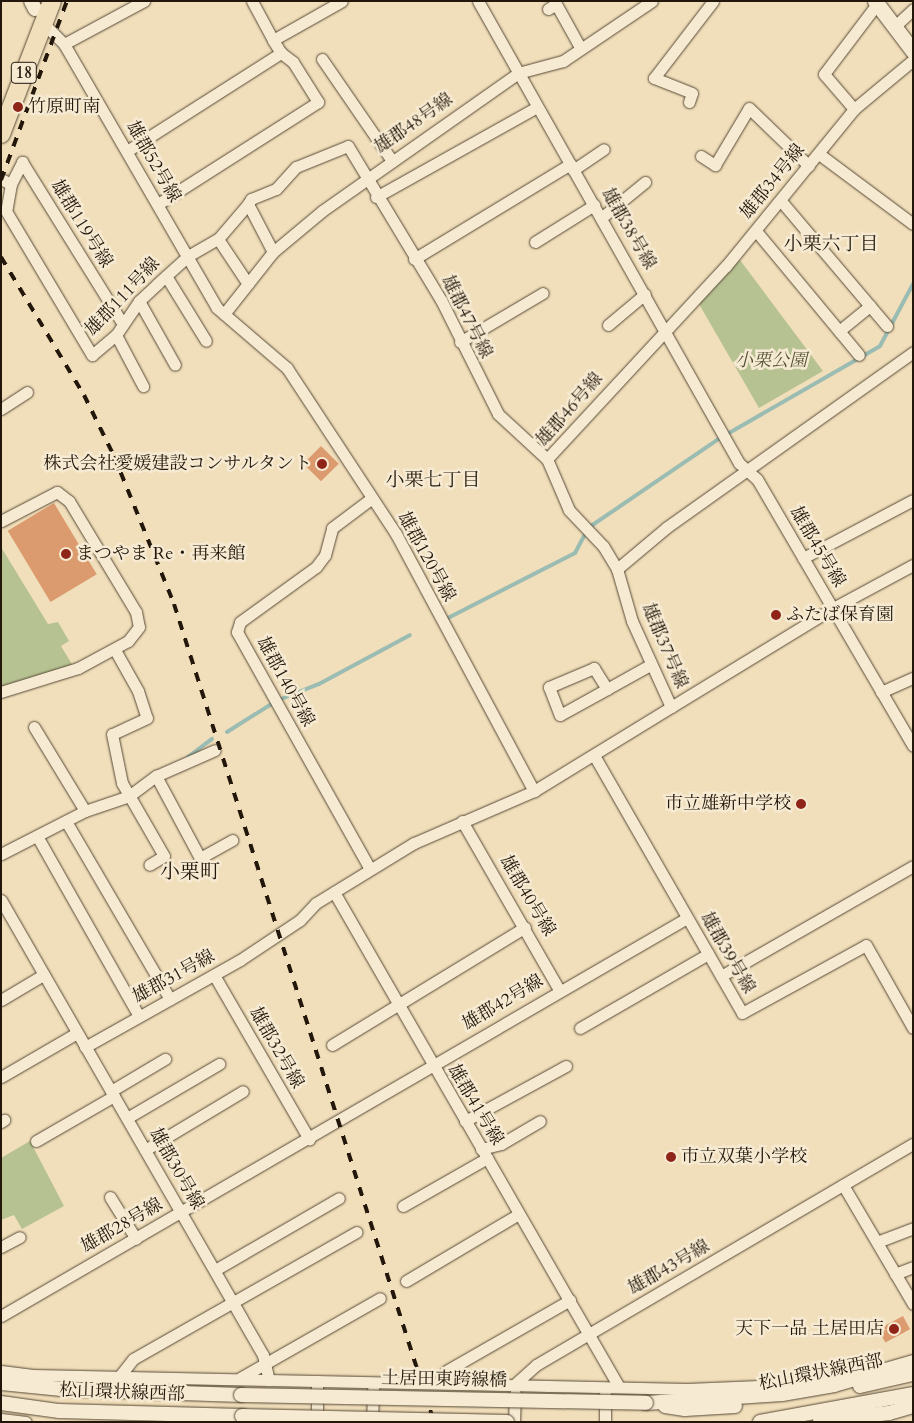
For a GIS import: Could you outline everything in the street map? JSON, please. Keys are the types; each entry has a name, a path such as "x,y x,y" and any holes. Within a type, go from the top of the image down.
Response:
{"main road":[{"path":"876,3 913,51"},
{"name":"18","path":"1,100 43,10"},
{"name":"18","path":"1,134 43,10"}],"street":[{"path":"158,204 318,102 293,62 281,53 252,1"},
{"path":"274,40 342,1"},
{"name":"雄郡38号線","path":"478,1 740,463 749,472"},
{"name":"雄郡48号線","path":"224,314 273,252 366,180 518,73 551,66 581,49 652,1"},
{"path":"689,102 692,93 654,78 713,1"},
{"path":"64,44 142,2"},
{"path":"854,109 824,74 876,3"},
{"path":"548,9 556,4 581,49"},
{"path":"894,27 913,8"},
{"name":"雄郡52号線","path":"43,10 128,152 216,308 224,314"},
{"path":"128,152 281,53"},
{"path":"322,58 392,161"},
{"name":"雄郡34号線","path":"666,331 756,231 854,109 913,60"},
{"path":"376,197 537,107"},
{"path":"701,156 715,165 749,108 809,166"},
{"name":"雄郡47号線","path":"248,204 251,199 276,189 296,167 348,146 376,197 441,300 460,342 498,414 547,459"},
{"path":"414,259 604,149"},
{"path":"819,154 913,224"},
{"name":"雄郡119号線","path":"6,181 22,162 123,324"},
{"name":"雄郡111号線","path":"6,181 6,211 92,355 116,335 139,301 188,256 218,238 248,204"},
{"path":"601,218 645,182"},
{"path":"781,201 887,326"},
{"path":"248,204 273,252"},
{"path":"535,242 594,205"},
{"path":"756,231 859,355"},
{"path":"218,238 248,284"},
{"path":"166,276 206,341"},
{"path":"460,342 542,293"},
{"path":"608,324 645,294"},
{"path":"139,301 175,365"},
{"path":"839,331 870,306"},
{"name":"雄郡120号線","path":"224,314 286,368 396,534 534,791"},
{"name":"雄郡46号線","path":"617,569 603,546 568,510 547,459 666,331"},
{"path":"116,335 143,386"},
{"path":"617,569 667,527 749,472 913,352"},
{"path":"1,409 27,392"},
{"name":"雄郡45号線","path":"749,472 757,479 913,746"},
{"path":"1,521 57,492 69,501 136,612 139,627 128,642 78,668 1,692"},
{"name":"雄郡140号線","path":"370,869 237,632 240,622 316,567 325,555 332,528 372,498"},
{"path":"803,558 913,500"},
{"path":"672,707 833,608 913,565"},
{"name":"雄郡37号線","path":"278,934 334,892 370,869 462,821 534,791 672,707 650,665 617,569"},
{"path":"115,650 138,691 147,718 112,734 122,783 164,856 149,865"},
{"path":"607,689 594,668 550,687 560,714 607,689 650,665"},
{"path":"881,692 913,678"},
{"path":"34,727 85,811"},
{"path":"1,854 67,823 85,811 129,796 156,776 215,750"},
{"name":"雄郡39号線","path":"594,756 742,1013 866,945 913,1028"},
{"path":"156,776 200,858 232,840"},
{"name":"雄郡40号線","path":"462,821 525,927 559,990"},
{"path":"67,823 170,999"},
{"path":"36,836 139,1016"},
{"path":"720,976 913,866"},
{"name":"雄郡41号線","path":"334,892 431,1064 590,1334 619,1387"},
{"name":"雄郡30号線","path":"1,900 268,1364 268,1380"},
{"name":"雄郡42号線","path":"338,1122 431,1064 687,918"},
{"path":"1,925 12,919"},
{"path":"332,1045 525,927"},
{"name":"雄郡31号線","path":"85,1047 214,975 278,934"},
{"path":"580,1028 708,954"},
{"path":"1,1000 43,975"},
{"name":"雄郡32号線","path":"214,975 309,1139"},
{"path":"1,1077 77,1033"},
{"path":"36,1141 165,1059"},
{"path":"127,1118 220,1064"},
{"path":"465,1121 566,1066"},
{"path":"145,1150 244,1091"},
{"path":"403,1206 540,1121"},
{"name":"雄郡28号線","path":"1,1316 338,1122"},
{"path":"913,1144 844,1185 913,1304"},
{"name":"雄郡43号線","path":"515,1384 522,1374 844,1185"},
{"path":"110,1197 136,1239"},
{"path":"215,1270 339,1198"},
{"path":"406,1281 519,1214"},
{"path":"877,1242 913,1228"},
{"path":"119,1377 132,1359 357,1232"},
{"path":"1,1247 20,1237"},
{"path":"895,1274 913,1267"},
{"path":"238,1379 268,1364 380,1298"},
{"path":"446,1371 570,1300"},
{"path":"646,1404 782,1394 834,1386 913,1362"},
{"path":"1,1371 119,1377 619,1387 760,1386 889,1369"},
{"name":"松山環状線西部","path":"646,1404 686,1409 783,1403 913,1374"},
{"path":"604,1422 606,1387 613,1375"},
{"path":"317,1381 317,1422"},
{"name":"松山環状線西部","path":"1,1383 62,1390 241,1395"},
{"path":"372,1422 373,1383"},
{"path":"514,1422 515,1384"},
{"name":"松山環状線西部","path":"760,1422 913,1394"},
{"name":"土居田東跨線橋","path":"241,1395 646,1404"},
{"name":"松山環状線西部","path":"1,1403 59,1411 507,1422"},
{"path":"861,1422 913,1406"},
{"path":"814,1422 889,1413"},
{"path":"1,1419 18,1421"}],"green space":[{"name":"小栗公園","path":"740,260 823,371 759,408 699,304"},
{"path":"1,547 48,624 58,622 69,641 61,646 73,666 1,687"},
{"path":"30,1141 64,1206 22,1229 14,1215 1,1220 1,1158"}],"building":[{"name":"株式会社愛媛建設コンサルタント","path":"321,446 339,464 321,481 303,464"},
{"name":"まつやま Re・再来館","path":"54,503 97,574 50,602 8,531"},
{"name":"天下一品 土居田店","path":"903,1316 910,1329 885,1342 878,1329"}],"waterway":[{"path":"729,433 880,346 913,284"},
{"path":"591,526 720,438"},
{"path":"446,619 575,553 585,534"},
{"path":"281,699 319,684 410,635"},
{"path":"227,732 273,703"},
{"path":"188,757 212,739"}],"railway":[{"path":"1,180 67,1"},
{"path":"1,257 84,395 114,456 174,604 434,1422"}],"place":[{"name":"竹原町南","path":"18,107"},
{"name":"株式会社愛媛建設コンサルタント","path":"322,464"},
{"name":"まつやま Re・再来館","path":"66,554"},
{"name":"ふたば保育園","path":"776,615"},
{"name":"市立雄新中学校","path":"801,804"},
{"name":"市立双葉小学校","path":"671,1157"},
{"name":"天下一品 土居田店","path":"894,1329"}],"district":[{"name":"小栗六丁目","path":"831,245"},
{"name":"小栗七丁目","path":"433,481"},
{"name":"小栗町","path":"190,871"}]}
